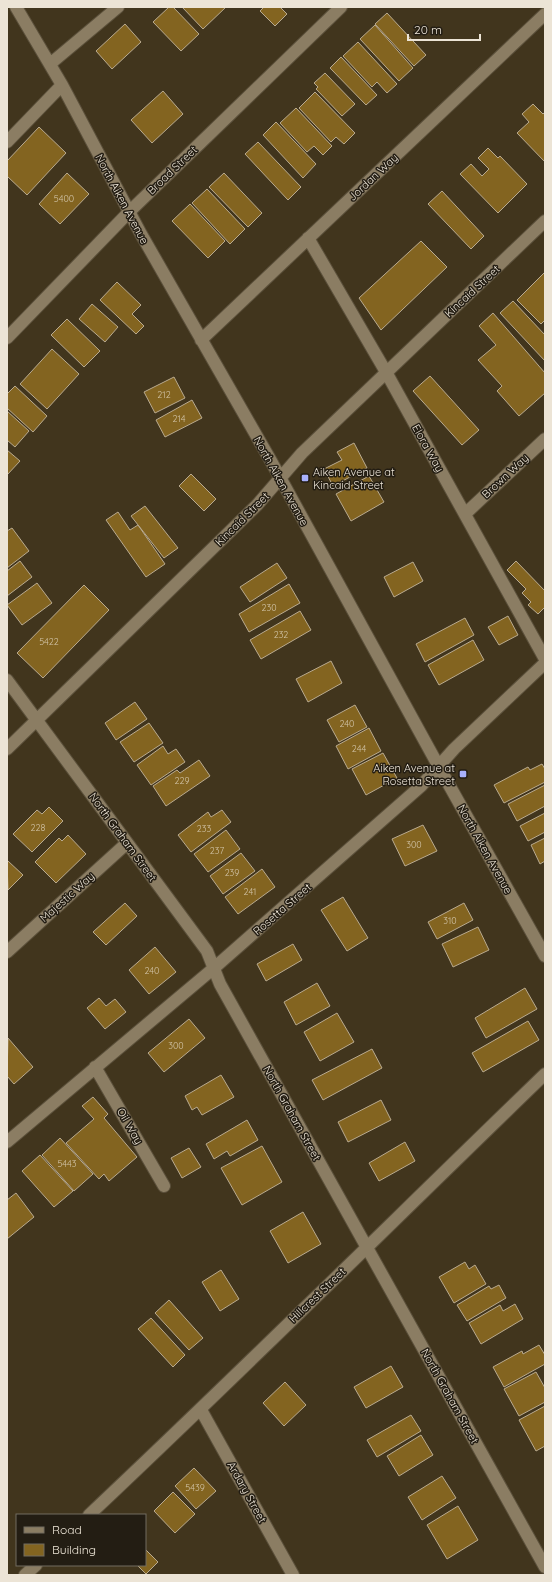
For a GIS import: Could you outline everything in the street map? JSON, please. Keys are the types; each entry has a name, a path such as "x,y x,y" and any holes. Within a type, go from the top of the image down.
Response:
{"street":[{"name":"North Aiken Avenue","path":"16,7 62,85 129,212 280,479 439,768 545,956"},
{"path":"50,64 118,7"},
{"name":"Broad Street","path":"7,338 129,212 342,7"},
{"name":"Jordan Way","path":"201,340 545,14"},
{"path":"7,142 62,85"},
{"name":"Kincaid Street","path":"7,749 257,505 302,453 545,221"},
{"name":"Elora Way","path":"308,238 386,372 545,659"},
{"name":"Brown Way","path":"465,514 545,439"},
{"name":"Rosetta Street","path":"7,1142 214,968 421,786 439,768 454,749 545,663"},
{"name":"North Graham Street","path":"7,680 207,951 220,984 545,1567"},
{"name":"Majestic Way","path":"7,952 127,843"},
{"name":"Oil Way","path":"95,1067 164,1186"},
{"name":"Hillcrest Street","path":"90,1514 201,1410 367,1246 545,1074"},
{"name":"Ardary Street","path":"201,1410 293,1575"},
{"path":"25,1575 35,1566"}],"building":[{"path":"169,7 173,7 199,34 181,51 153,22"},
{"path":"182,7 226,7 203,29"},
{"path":"264,7 280,7 287,14 275,26 260,11"},
{"path":"387,13 426,55 414,66 375,24"},
{"path":"125,24 141,42 112,69 96,51"},
{"path":"375,25 413,68 399,81 360,39"},
{"path":"358,42 397,84 387,93 377,82 372,87 343,56"},
{"path":"341,57 377,95 366,105 330,68"},
{"path":"325,73 355,104 342,116 316,89 318,87 314,83"},
{"path":"163,91 183,114 152,143 131,120"},
{"path":"315,92 355,133 344,144 336,137 331,142 299,108"},
{"path":"533,104 543,114 545,112 545,162 517,133 529,122 522,114"},
{"path":"296,108 332,146 323,155 314,146 307,152 280,123"},
{"path":"276,122 316,164 303,178 263,135"},
{"path":"39,127 66,153 27,195 7,176 7,161"},
{"path":"258,142 301,187 288,200 245,154"},
{"path":"488,148 498,158 500,156 527,184 498,213 460,174 471,164 482,176 489,169 478,158"},
{"path":"67,173 89,194 60,224 39,204"},
{"path":"224,173 262,213 248,227 209,187"},
{"path":"207,189 245,229 230,244 192,203"},
{"path":"442,191 484,236 471,249 428,204"},
{"path":"190,204 225,241 208,258 172,221"},
{"path":"421,241 447,267 381,330 359,298"},
{"path":"545,272 545,320 541,324 517,300"},
{"path":"117,282 141,305 132,314 144,326 136,334 100,300"},
{"path":"513,301 545,335 545,361 500,313"},
{"path":"92,304 118,327 105,342 79,319"},
{"path":"493,313 545,373 545,393 519,416 497,391 502,386 478,360 496,345 479,326"},
{"path":"67,319 100,351 84,367 51,335"},
{"path":"52,349 79,374 47,409 20,384"},
{"path":"430,376 479,430 462,445 413,391"},
{"path":"174,377 185,398 155,413 144,392"},
{"path":"15,386 47,416 33,432 7,408 7,394"},
{"path":"192,400 202,418 165,437 156,420"},
{"path":"7,411 29,431 15,447 7,440"},
{"path":"354,443 367,468 333,486 324,469 342,460 337,452"},
{"path":"7,450 20,461 7,475"},
{"path":"191,474 216,499 204,511 179,486"},
{"path":"369,476 384,502 351,521 336,494"},
{"path":"145,506 178,548 164,558 131,516"},
{"path":"118,512 130,530 138,525 165,564 146,577 106,520"},
{"path":"12,528 29,551 7,568 7,531"},
{"path":"20,561 32,577 7,596 7,571"},
{"path":"516,561 545,591 545,607 538,614 528,605 531,602 522,593 526,589 507,570"},
{"path":"413,562 423,581 394,597 384,577"},
{"path":"277,563 287,578 250,602 240,587"},
{"path":"37,583 52,603 22,625 7,605"},
{"path":"289,584 300,603 249,632 239,614"},
{"path":"84,585 109,610 43,678 17,653"},
{"path":"300,611 311,630 261,659 250,640"},
{"path":"508,616 518,635 499,645 488,627"},
{"path":"465,618 474,635 425,662 416,644"},
{"path":"473,640 484,660 439,685 428,665"},
{"path":"331,661 342,683 308,702 296,679"},
{"path":"135,702 147,719 116,740 105,723"},
{"path":"355,705 367,727 339,742 327,720"},
{"path":"149,723 163,743 134,762 120,742"},
{"path":"369,728 381,751 348,769 336,746"},
{"path":"163,746 168,754 176,749 185,762 151,785 137,765"},
{"path":"383,753 397,778 366,795 352,769"},
{"path":"199,760 210,776 166,806 153,786 177,770 180,773"},
{"path":"542,764 545,769 545,782 504,803 494,785 528,767 530,770"},
{"path":"545,785 545,806 517,821 508,804"},
{"path":"49,807 63,821 32,852 13,834 37,810 42,814"},
{"path":"222,810 231,822 191,852 178,835 208,812 211,817"},
{"path":"545,813 545,832 528,841 520,826"},
{"path":"423,825 437,851 405,866 392,839"},
{"path":"226,830 240,849 208,872 194,854"},
{"path":"68,835 86,854 56,883 35,862 59,838 62,841"},
{"path":"545,838 545,861 540,864 531,845"},
{"path":"241,853 255,871 223,894 210,876"},
{"path":"8,861 23,875 8,890 7,862"},
{"path":"262,869 275,887 238,914 225,897"},
{"path":"343,897 368,938 347,951 321,910"},
{"path":"125,903 137,916 106,945 93,932"},
{"path":"464,903 473,920 437,939 428,922"},
{"path":"478,927 489,950 453,967 442,944"},
{"path":"293,944 302,960 266,981 257,964"},
{"path":"155,947 176,972 149,994 129,970"},
{"path":"317,983 330,1006 296,1025 284,1002"},
{"path":"525,988 537,1009 486,1038 475,1018"},
{"path":"99,998 106,1006 115,999 126,1012 105,1029 87,1008"},
{"path":"337,1013 354,1042 320,1061 304,1032"},
{"path":"189,1019 205,1038 164,1072 148,1053"},
{"path":"528,1021 539,1040 483,1072 472,1053"},
{"path":"8,1038 33,1067 14,1084 7,1076"},
{"path":"372,1049 382,1068 323,1100 312,1080"},
{"path":"221,1075 234,1097 202,1115 197,1107 192,1110 185,1096"},
{"path":"93,1097 108,1114 104,1118 137,1157 109,1181 104,1174 99,1179 66,1143 94,1119 82,1106"},
{"path":"381,1100 391,1120 348,1142 338,1122"},
{"path":"247,1120 258,1140 230,1156 227,1151 214,1159 206,1144"},
{"path":"60,1138 93,1174 74,1191 42,1155"},
{"path":"405,1142 415,1161 379,1181 369,1163"},
{"path":"262,1146 282,1182 242,1205 221,1168"},
{"path":"189,1148 201,1167 182,1178 171,1158"},
{"path":"40,1155 73,1191 54,1207 22,1171"},
{"path":"16,1193 34,1217 7,1239 7,1200"},
{"path":"303,1212 321,1244 288,1263 270,1231"},
{"path":"465,1262 469,1269 475,1265 486,1284 454,1303 439,1277"},
{"path":"221,1270 239,1299 220,1311 202,1282"},
{"path":"499,1285 506,1298 467,1321 457,1305 489,1286 491,1289"},
{"path":"169,1300 203,1338 189,1350 155,1313"},
{"path":"515,1304 523,1319 481,1344 469,1323 500,1305 503,1311"},
{"path":"151,1318 185,1355 173,1367 138,1329"},
{"path":"539,1345 545,1355 545,1364 504,1387 493,1367 522,1351 523,1354"},
{"path":"391,1366 403,1387 366,1408 354,1387"},
{"path":"536,1372 545,1388 545,1402 519,1416 504,1389"},
{"path":"285,1382 306,1405 284,1426 263,1403"},
{"path":"545,1406 545,1446 536,1451 519,1420"},
{"path":"411,1415 421,1431 377,1457 367,1440"},
{"path":"421,1435 433,1455 399,1476 387,1456"},
{"path":"194,1468 216,1491 196,1509 175,1486"},
{"path":"442,1476 456,1498 422,1520 408,1497"},
{"path":"173,1492 195,1514 175,1533 154,1511"},
{"path":"458,1506 478,1540 447,1559 427,1525"},
{"path":"146,1550 158,1562 146,1574 138,1566 146,1566"}],"place":[{"name":"Aiken Avenue at Kincaid Street","path":"305,478"},
{"name":"Aiken Avenue at Rosetta Street","path":"463,774"}]}
